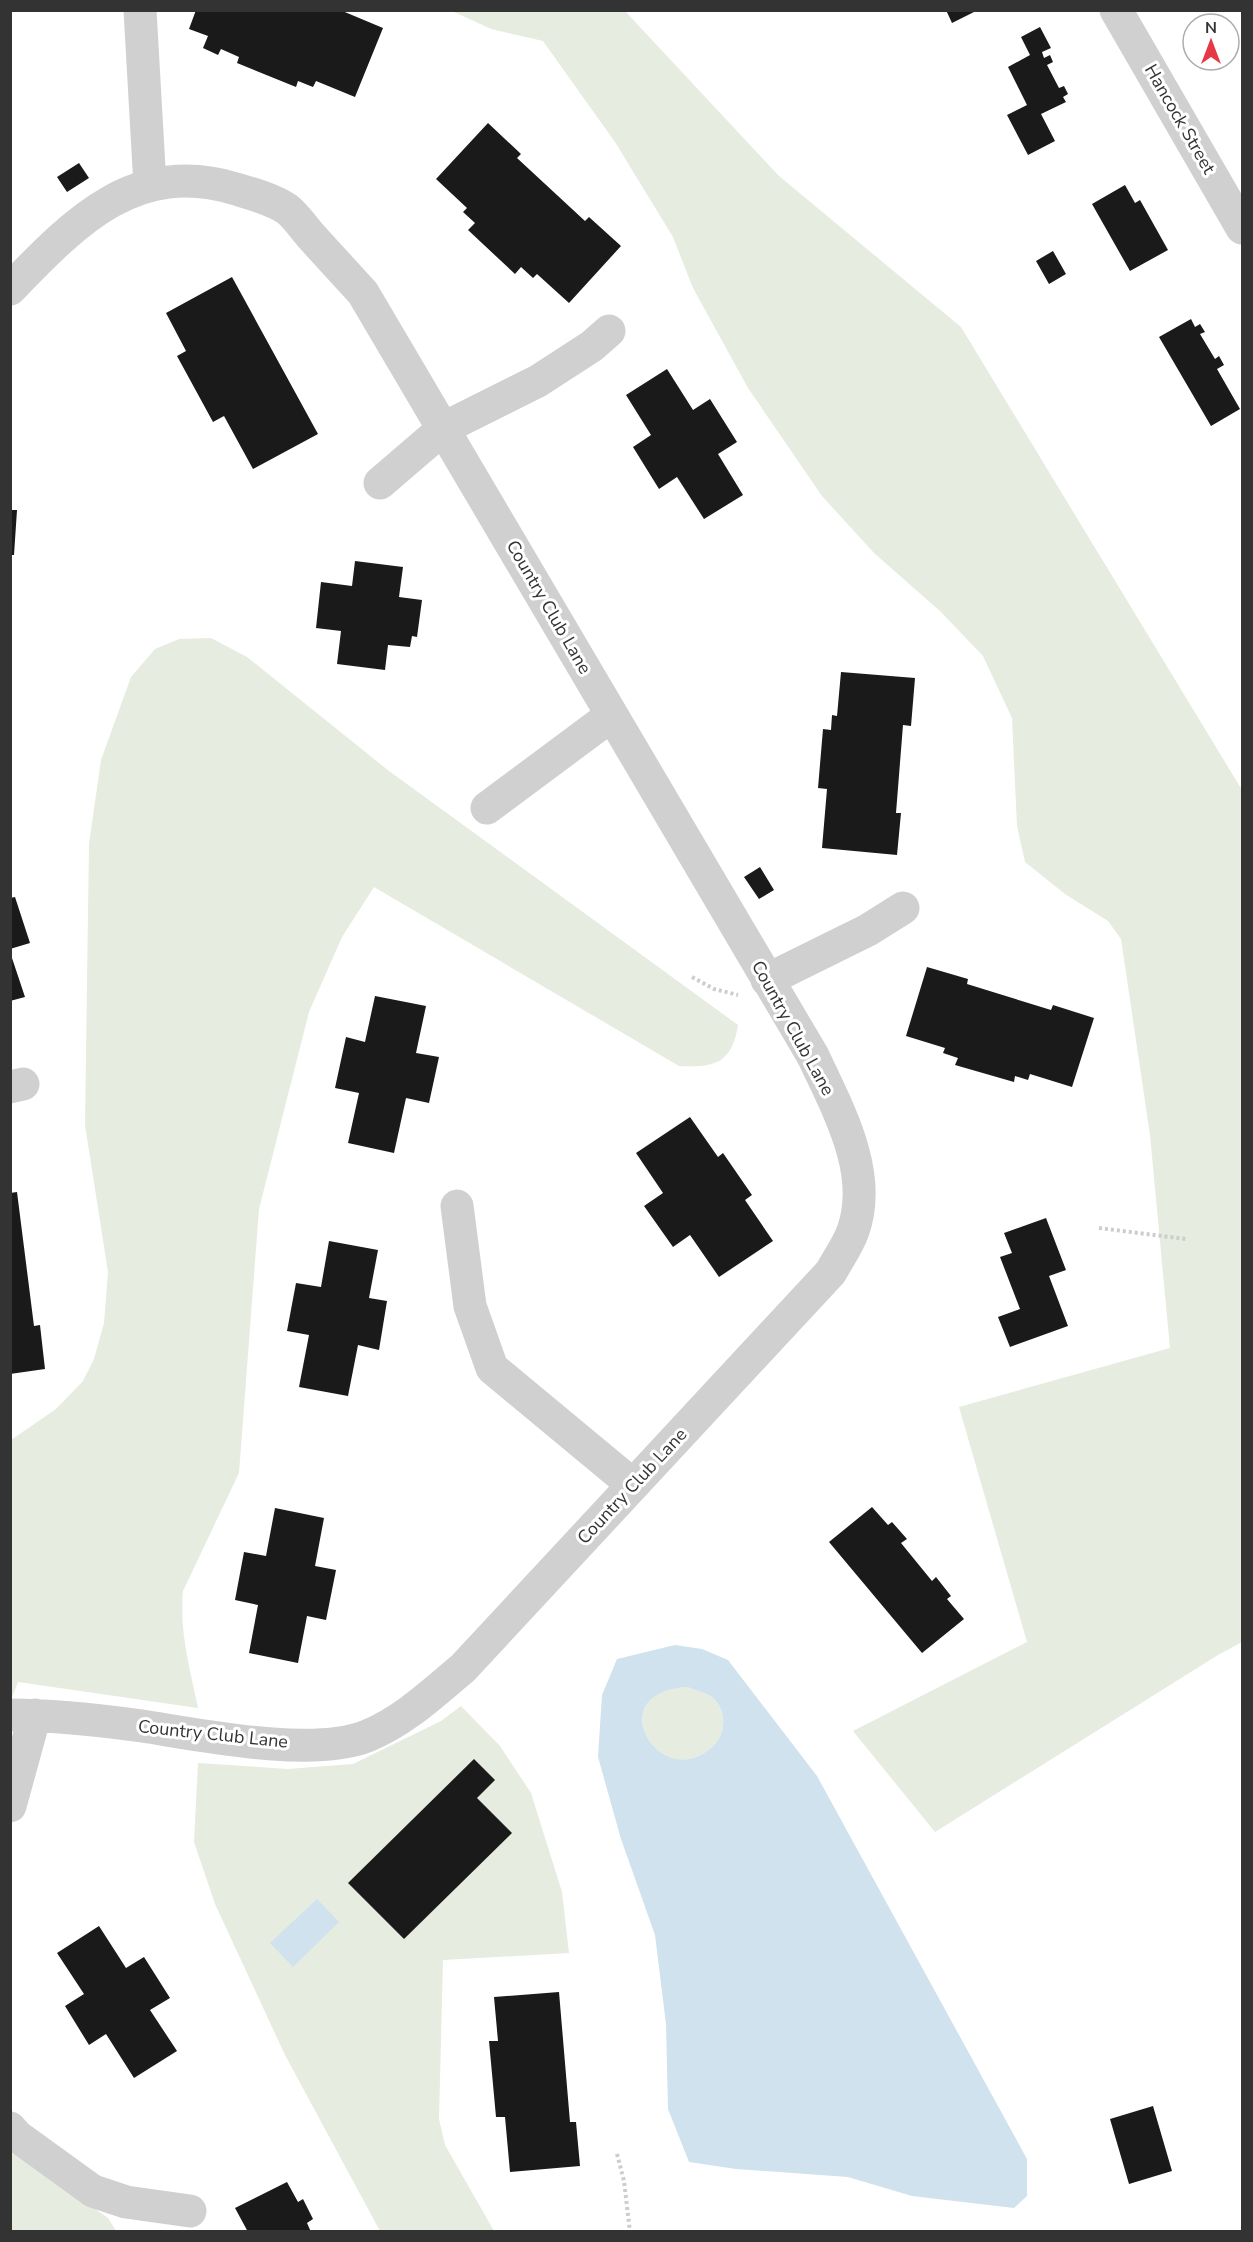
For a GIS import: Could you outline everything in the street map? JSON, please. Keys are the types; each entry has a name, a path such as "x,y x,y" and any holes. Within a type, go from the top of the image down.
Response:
{"street":[{"path":"140,10 150,186"},
{"name":"Hancock Street","path":"1116,10 1242,228"},
{"name":"Country Club Lane","path":"10,289 80,220 122,196 150,186 192,180 219,183 268,199 287,210 363,293 813,1056 849,1138 859,1188 853,1231 831,1272 463,1668 416,1708 367,1736 341,1743 277,1743 23,1715"},
{"path":"380,483 444,429 538,381 592,346 609,331"},
{"path":"487,807 612,715"},
{"path":"767,980 868,930 903,908"},
{"path":"457,1206 470,1306 492,1368 633,1485"},
{"path":"10,1806 23,1715"},
{"path":"10,2128 17,2136 93,2192 126,2202 190,2211"}],"path":[{"path":"1099,1228 1186,1239"},
{"path":"617,2154 624,2181 630,2232"}],"shaded area":[{"path":"452,11 625,11 779,176 961,327 1242,790 1242,1642 935,1832 853,1731 1027,1642 959,1407 1170,1348 1150,1135 1121,939 1108,921 1065,894 1025,862 1017,826 1012,718 983,656 941,612 874,553 822,496 748,388 693,288 673,237 615,142 543,41 491,29"},
{"path":"211,638 247,657 389,771 738,1025 731,1048 720,1061 703,1066 679,1066 374,887 342,937 309,1012 259,1209 239,1473 183,1591 184,1635 198,1708 18,1682 11,1700 11,1440 56,1409 83,1381 94,1359 104,1323 108,1272 85,1125 89,844 101,760 131,677 155,649 179,639"},
{"path":"687,1687 709,1695 715,1700 722,1713 723,1728 717,1742 712,1747 693,1758 674,1758 658,1750 647,1737 642,1721 646,1706 660,1693"},
{"path":"461,1706 500,1746 531,1793 562,1892 569,1953 443,1960 439,2119 445,2145 494,2231 380,2231 285,2055 215,1904 194,1842 198,1763 288,1769 353,1764 441,1721"},
{"path":"10,2150 108,2218 116,2231 11,2231"}],"water":[{"path":"675,1645 702,1649 728,1660 817,1776 1027,2159 1027,2196 1014,2208 912,2196 848,2177 736,2169 689,2162 668,2109 666,2024 655,1935 621,1839 598,1757 602,1695 617,1659","holes":["687,1687 709,1695 715,1700 720,1706 723,1728 717,1742 712,1747 693,1758 674,1758 658,1750 647,1737 642,1721 646,1706 660,1693"]},
{"path":"317,1899 339,1922 293,1967 270,1943"}],"building":[{"path":"196,10 340,10 383,28 355,97 316,81 313,87 298,81 296,87 237,63 239,57 221,49 218,55 203,48 208,36 189,29"},
{"path":"946,10 978,10 952,23"},
{"path":"1040,27 1051,48 1042,52 1044,58 1050,55 1053,62 1047,65 1059,88 1064,86 1068,94 1063,97 1066,102 1041,114 1055,141 1028,155 1007,115 1027,105 1008,67 1030,55 1021,37"},
{"path":"488,123 521,154 517,158 585,221 589,217 621,246 569,303 537,274 533,278 521,267 515,274 468,230 475,223 463,212 467,208 436,179"},
{"path":"79,163 89,178 67,192 57,177"},
{"path":"1125,185 1135,203 1140,200 1168,250 1130,271 1092,204"},
{"path":"1053,251 1066,274 1049,284 1036,261"},
{"path":"232,277 318,434 253,469 224,416 213,422 177,356 186,351 166,313"},
{"path":"1191,319 1195,327 1200,324 1205,332 1200,334 1215,359 1219,356 1224,365 1217,369 1240,409 1211,426 1159,337"},
{"path":"667,369 693,410 710,399 737,442 718,454 743,495 704,519 677,477 659,489 633,447 651,435 626,395"},
{"path":"10,510 17,510 14,555 10,555"},
{"path":"355,561 403,567 399,597 422,600 417,637 412,636 410,647 388,645 385,670 337,664 341,631 316,628 321,582 352,586"},
{"path":"841,672 915,678 911,726 903,725 896,813 901,813 897,855 822,848 827,789 818,788 823,729 831,730 832,715 837,716"},
{"path":"760,867 774,890 759,899 744,877"},
{"path":"15,897 30,943 10,949 10,898"},
{"path":"10,952 25,997 10,1001"},
{"path":"927,967 968,979 967,984 1051,1010 1053,1005 1094,1018 1072,1087 1030,1074 1028,1080 1015,1076 1014,1082 955,1065 958,1058 943,1053 945,1048 906,1036"},
{"path":"375,996 426,1006 416,1053 439,1057 429,1103 406,1098 394,1153 348,1143 359,1093 335,1088 346,1037 365,1042"},
{"path":"690,1117 718,1157 723,1153 752,1195 745,1200 773,1241 719,1277 690,1235 673,1247 644,1206 663,1193 636,1153"},
{"path":"17,1192 34,1326 40,1325 45,1369 10,1374 10,1193"},
{"path":"1046,1218 1066,1270 1049,1276 1068,1326 1010,1347 998,1317 1020,1309 1000,1257 1012,1253 1004,1233"},
{"path":"329,1241 378,1250 369,1298 387,1301 379,1350 358,1345 348,1396 299,1387 309,1335 287,1331 296,1283 321,1287"},
{"path":"872,1507 888,1525 892,1522 907,1539 901,1543 932,1581 936,1577 951,1596 947,1599 964,1619 922,1653 829,1542"},
{"path":"275,1508 324,1518 315,1566 336,1570 326,1620 307,1616 298,1663 249,1653 258,1605 235,1600 244,1552 266,1556"},
{"path":"474,1759 495,1780 477,1798 512,1833 404,1939 348,1883"},
{"path":"99,1926 126,1968 144,1957 170,1998 150,2010 177,2051 134,2078 106,2034 89,2045 65,2006 84,1994 57,1953"},
{"path":"559,1992 570,2122 576,2122 580,2166 510,2172 505,2117 496,2117 489,2041 498,2041 494,1997"},
{"path":"1153,2106 1172,2171 1129,2184 1110,2119"},
{"path":"287,2182 298,2202 303,2199 313,2219 307,2223 311,2232 248,2232 235,2208"}]}
